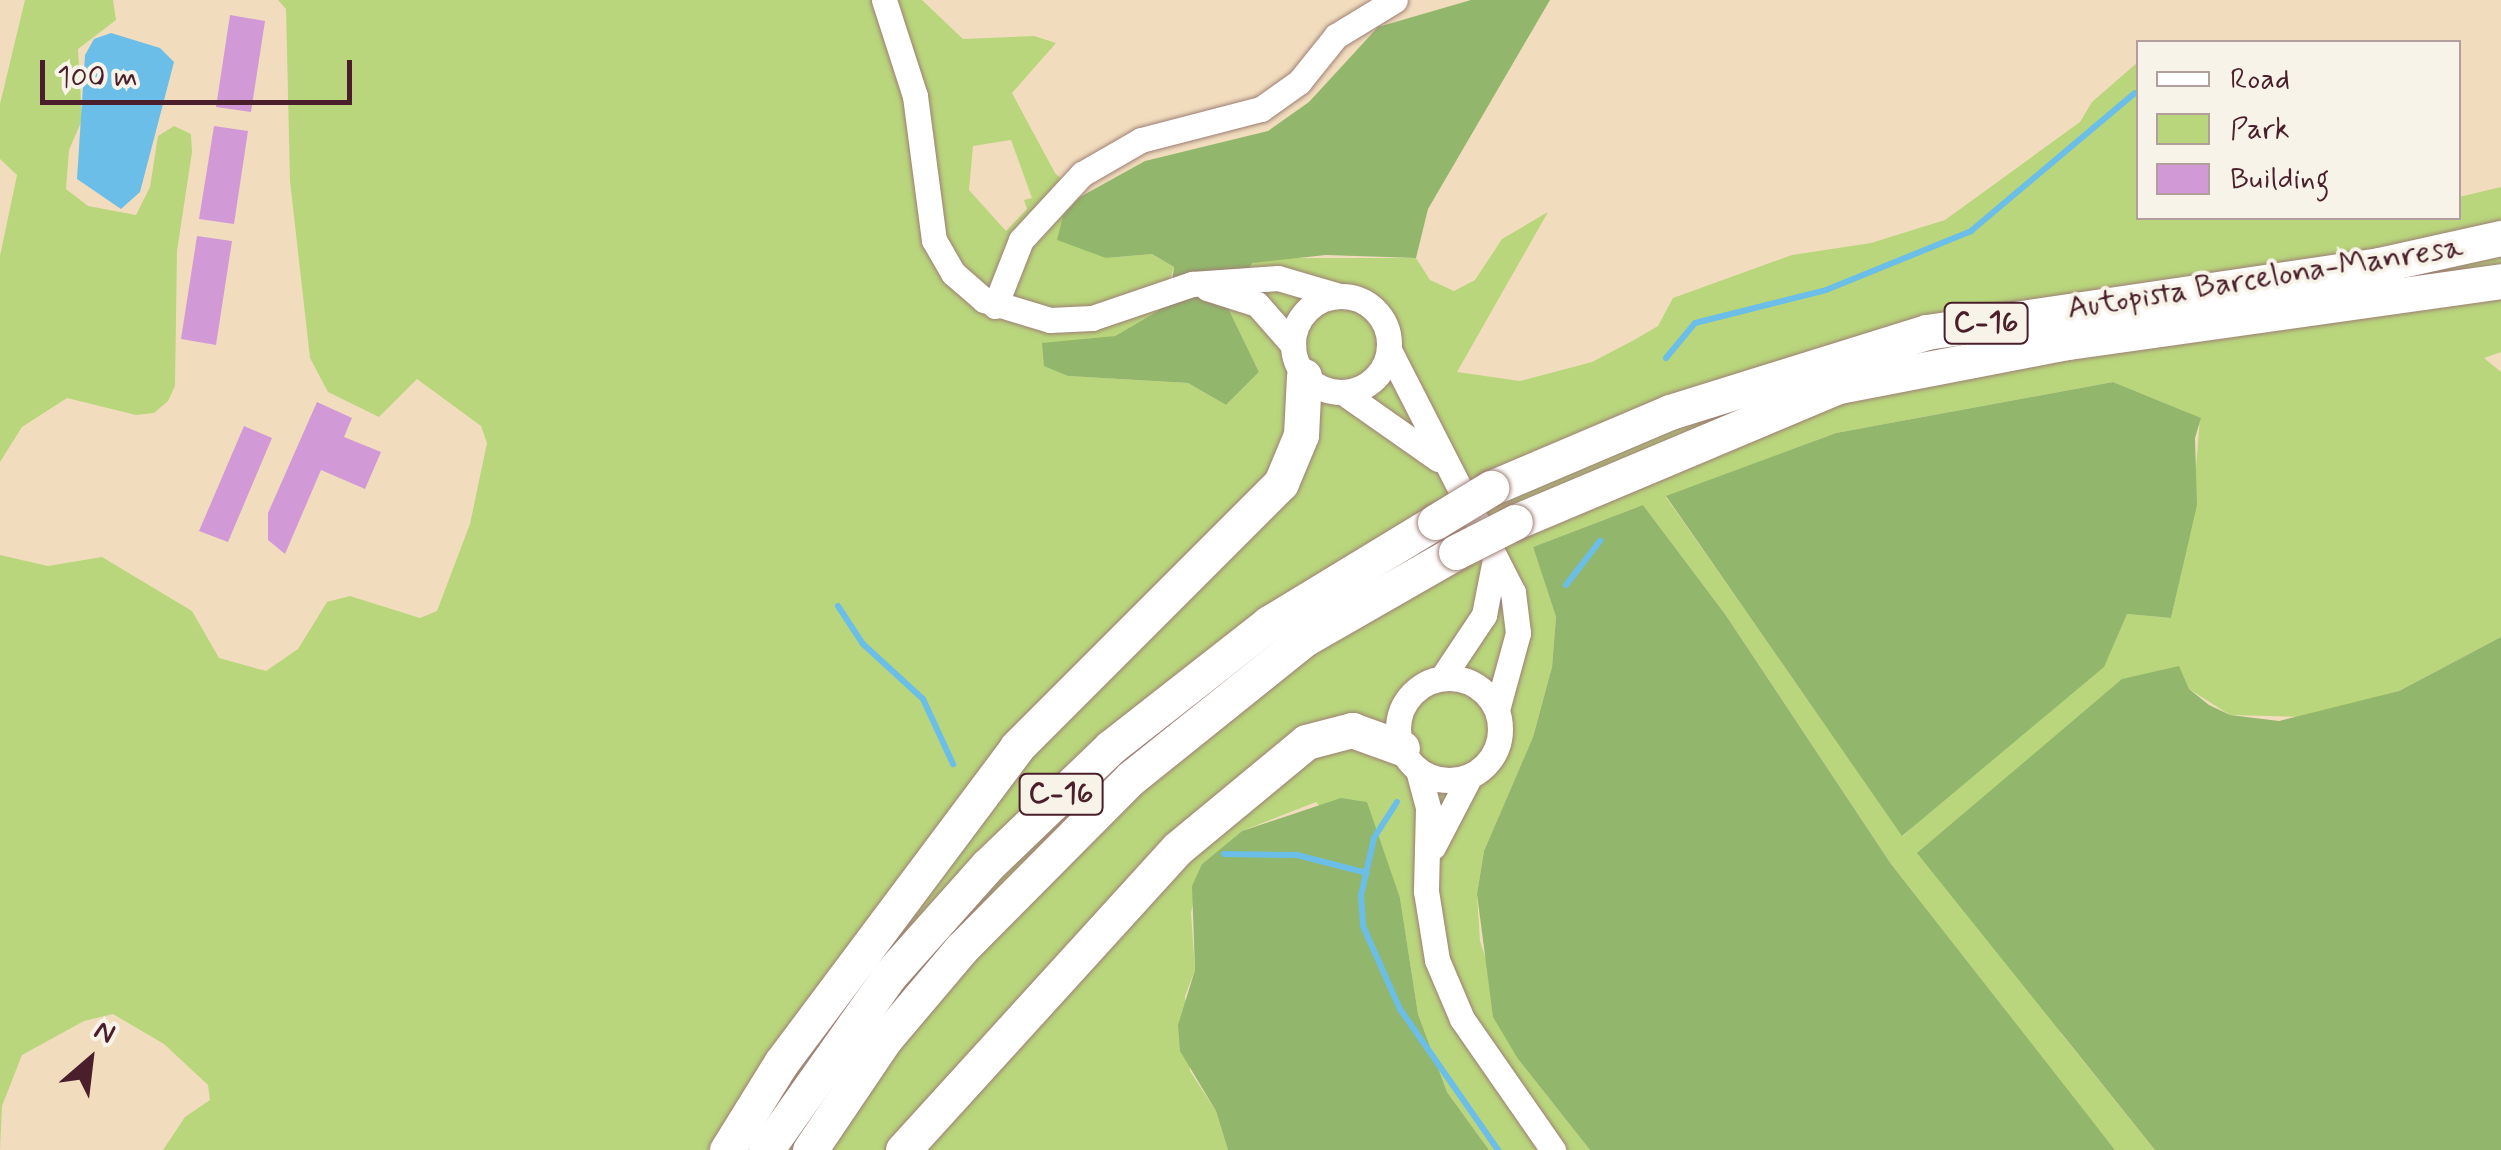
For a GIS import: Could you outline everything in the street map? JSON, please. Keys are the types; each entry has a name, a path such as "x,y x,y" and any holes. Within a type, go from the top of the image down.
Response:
{"highway":[{"name":"Autopista Barcelona-Manresa","path":"766,1150 889,976 988,864 1111,748 1268,623 1491,488 1670,412 1927,332 2379,264 2501,238"},
{"name":"Autopista Barcelona-Manresa","path":"810,1150 885,1039 936,979 1105,802 1306,638 1456,552 1515,522 1839,386 2068,342 2501,281"},
{"path":"727,1150 781,1063 1017,747 1281,483 1301,435 1298,361"},
{"path":"904,1150 1178,848 1306,742 1352,730 1410,759"}],"street":[{"path":"884,0 915,96 934,240 952,272 995,306 1050,320 1092,318 1192,284 1278,278 1377,312 1389,350 1442,462 1512,592 1518,633 1497,710 1497,749 1470,776 1430,852"},
{"path":"995,306 1021,240 1082,174 1141,140 1261,109 1298,82 1336,36 1395,0"},
{"path":"1192,284 1257,304 1322,389 1344,393 1442,462"},
{"path":"1298,361 1306,311 1339,296"},
{"path":"1344,393 1374,380 1389,350"},
{"path":"1442,678 1484,615 1495,559"},
{"path":"1497,710 1475,684 1442,678 1420,686 1405,704 1398,726 1410,759 1430,852 1426,891 1436,960 1462,1018 1553,1150"},
{"path":"1410,759 1443,780 1470,776"}],"green space":[{"path":"25,0 113,0 116,20 78,49 82,120 69,150 66,189 88,206 136,215 150,187 158,136 174,126 191,134 192,152 177,251 175,386 168,401 154,413 136,415 67,398 22,427 0,462 0,256 17,175 0,159 0,104"},
{"path":"278,0 922,0 963,39 1034,36 1056,43 1012,93 1055,173 1080,197 1064,216 1106,258 1152,254 1174,267 1158,311 1115,336 1091,340 1068,376 1188,383 1226,405 1259,372 1228,308 1252,263 1263,258 1416,258 1430,280 1454,291 1475,280 1502,239 1548,212 1457,372 1520,381 1592,362 1634,340 1658,326 1673,298 1792,255 1871,243 1945,220 2080,122 2092,102 2136,64 2136,220 2461,220 2461,197 2501,187 2501,352 2484,358 2501,372 2501,637 2399,691 2305,717 2230,715 2189,689 2060,1032 2155,1150 2115,1150 2087,1115 1891,864 1725,614 1643,505 1533,547 1556,617 1552,667 1533,737 1484,851 1477,894 1480,941 1518,1059 1590,1150 1489,1150 1447,1092 1418,1014 1400,898 1316,802 1242,831 1202,864 1191,913 1195,970 1185,996 1190,1071 1216,1111 1228,1150 163,1150 185,1117 210,1100 208,1085 164,1044 113,1014 84,1021 22,1055 2,1106 0,1150 0,555 48,566 102,557 192,611 219,658 266,671 298,649 327,602 350,596 420,618 437,611 470,524 487,443 481,426 417,379 379,417 328,392 310,358 290,181 286,9","holes":["1011,140 1032,198 1024,200 1027,209 1006,231 969,190 973,146","2113,382 2200,418 2191,528 2171,618 2127,614 2118,632 1903,836 1666,497 1836,433"]},
{"path":"1471,0 1550,0 1428,209 1416,258 1326,255 1252,263 1228,308 1259,372 1226,405 1188,383 1068,376 1044,366 1042,343 1115,336 1158,311 1171,290 1174,267 1152,254 1106,258 1057,240 1063,216 1080,197 1145,161 1268,131 1309,102 1378,27"},
{"path":"2113,382 2201,418 2195,438 2197,505 2171,618 2127,614 2104,667 1902,836 1666,496 1836,433"},
{"path":"1643,505 1725,614 1891,864 2115,1150 1590,1150 1518,1059 1493,1017 1477,894 1484,851 1533,737 1552,667 1556,617 1533,547"},
{"path":"2501,637 2501,1150 2155,1150 1917,853 2122,679 2179,666 2189,689 2209,705 2230,715 2279,721 2399,691"},
{"path":"1341,798 1367,802 1400,898 1418,1014 1447,1092 1489,1150 1228,1150 1216,1111 1180,1051 1178,1025 1195,970 1192,886 1202,864 1242,831"}],"water":[{"path":"111,33 160,48 174,62 140,192 121,209 77,179 85,55 94,39"}],"building":[{"path":"230,15 265,21 251,112 216,107"},
{"path":"214,126 248,131 234,224 199,219"},
{"path":"197,236 232,241 216,345 181,339"},
{"path":"317,402 352,418 344,437 381,452 365,489 321,470 285,554 268,540 268,513"},
{"path":"244,426 272,438 228,542 199,531"}],"waterway":[{"path":"1666,358 1695,323 1826,290 1971,231 2135,93"},
{"path":"1566,585 1600,541"},
{"path":"838,606 863,644 923,699 953,764"},
{"path":"1397,802 1374,838 1361,895 1363,926 1400,1009 1498,1150"},
{"path":"1224,854 1297,855 1367,873"}]}
